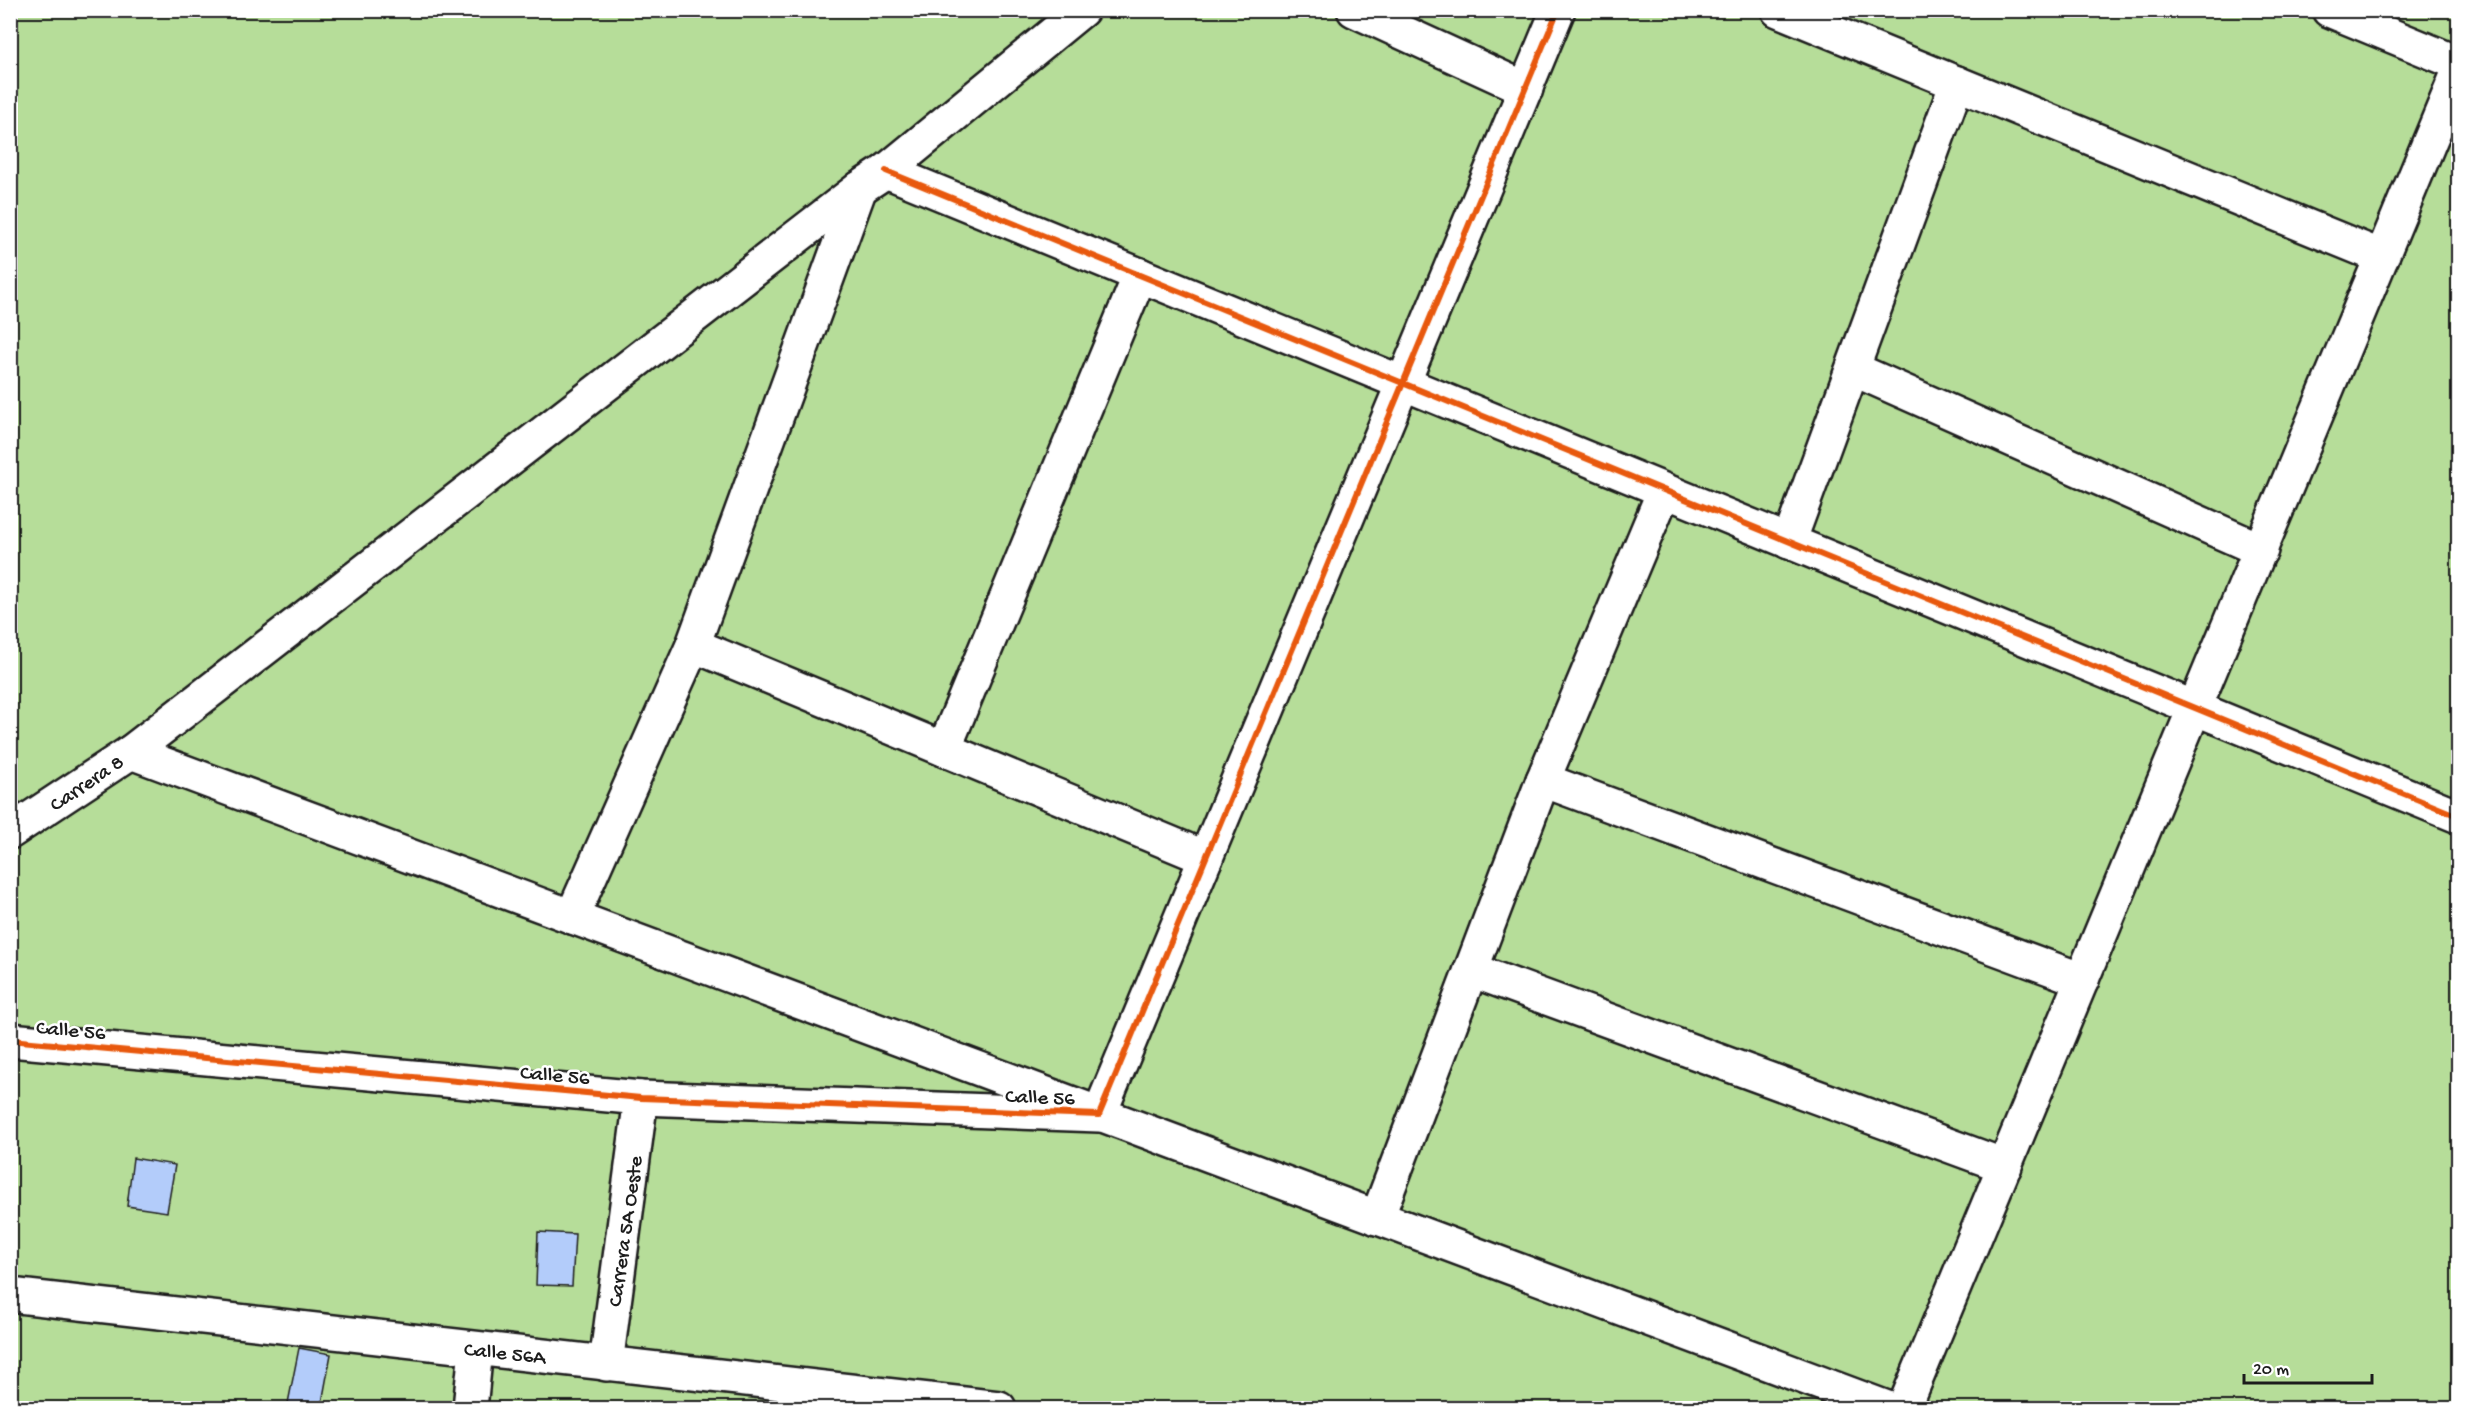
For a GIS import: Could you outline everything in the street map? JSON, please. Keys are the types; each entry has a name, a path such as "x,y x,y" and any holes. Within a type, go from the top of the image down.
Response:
{"street":[{"name":"Carrera 8","path":"10,832 131,752 873,179 1082,10"},
{"path":"1353,10 1526,89"},
{"path":"1099,1114 1558,10"},
{"path":"1778,10 2382,257"},
{"path":"2329,10 2458,63"},
{"path":"1904,1408 2458,73"},
{"path":"1789,542 1958,83"},
{"path":"572,917 693,645 873,179 1140,275 2458,816"},
{"path":"944,749 1140,275"},
{"path":"1853,369 2261,550"},
{"path":"1377,1218 1544,780 1664,491"},
{"path":"693,645 1206,858"},
{"path":"131,752 1887,1408"},
{"path":"1544,780 2082,980"},
{"path":"1471,969 2006,1166"},
{"name":"Calle 56","path":"10,1040 641,1098 1099,1114"},
{"name":"Carrera 5A Oeste","path":"606,1364 641,1098"},
{"name":"Calle 56A","path":"10,1295 999,1408"},
{"path":"470,1408 476,1349"}],"green space":[{"path":"10,11 2458,11 2458,1408 11,1408"}],"building":[{"path":"133,1158 175,1165 167,1212 127,1206"},
{"path":"538,1232 575,1234 572,1286 536,1285"},
{"path":"299,1348 331,1354 321,1408 287,1408"},
{"path":"216,1403 254,1408 215,1408"}],"cycle path":[{"path":"10,1040 641,1098 1099,1115 1558,10"},
{"path":"886,171 2458,816"}]}
